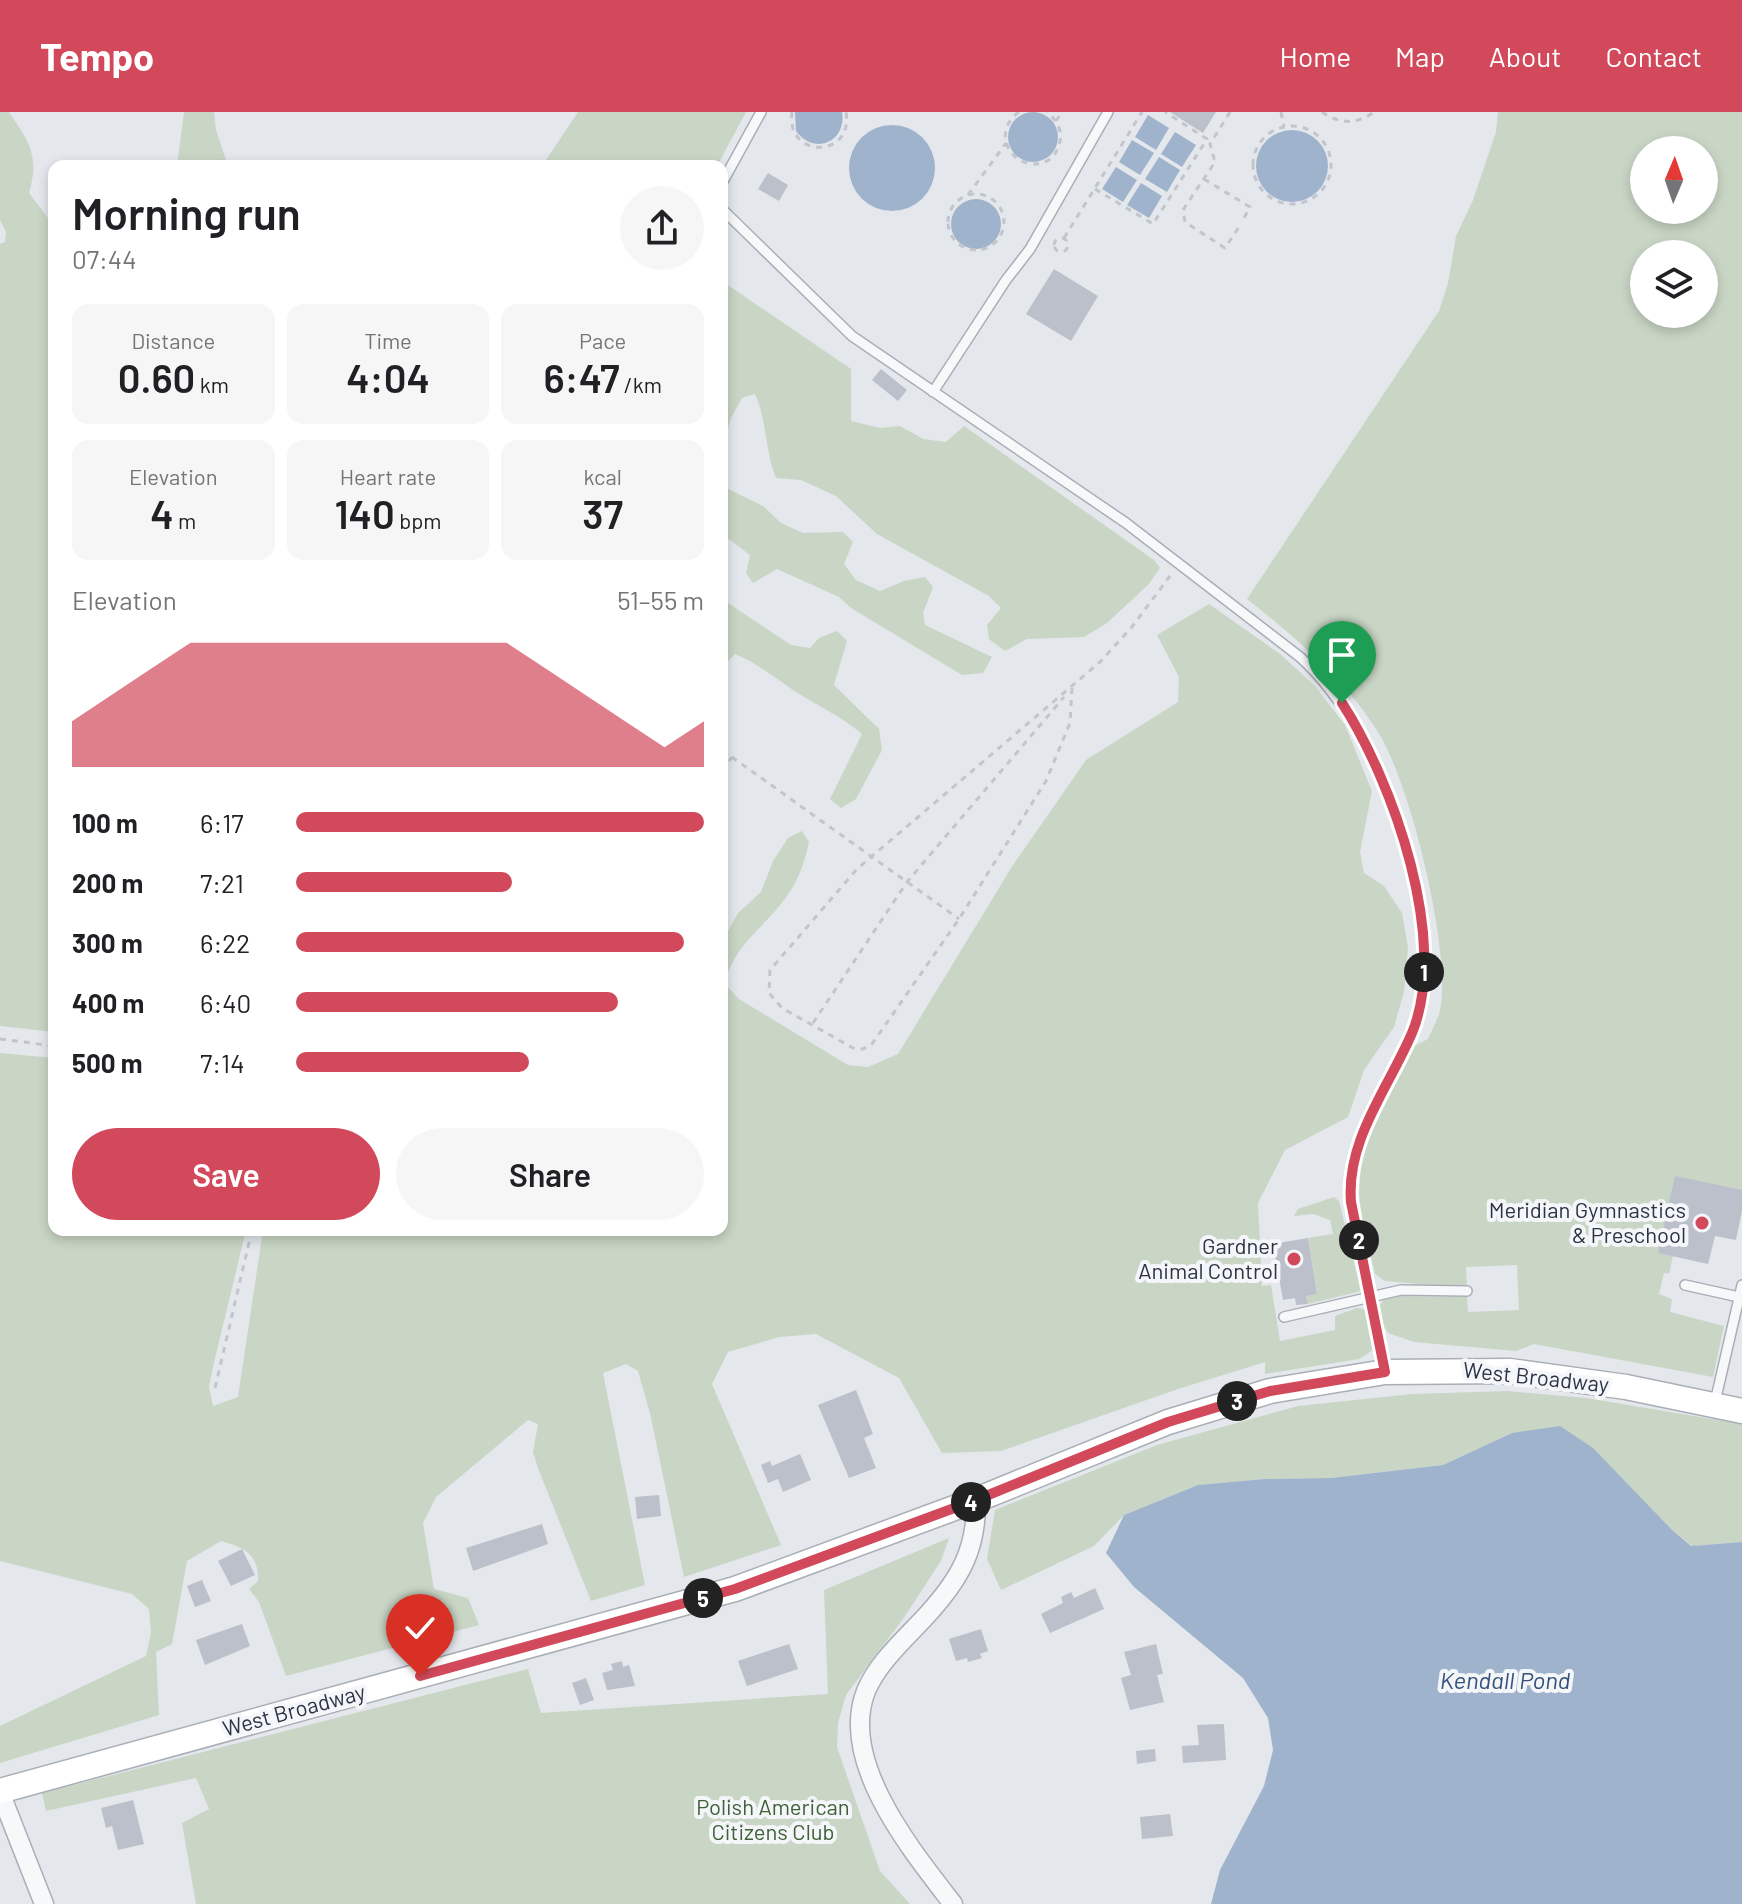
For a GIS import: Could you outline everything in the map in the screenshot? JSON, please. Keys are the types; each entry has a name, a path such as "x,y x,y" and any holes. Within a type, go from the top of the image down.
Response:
{"main road":[{"name":"West Broadway","path":"0,1792 735,1589 976,1500 1168,1422 1270,1391 1385,1372 1510,1371 1626,1387 1742,1411"}],"street":[{"path":"953,1904 898,1831 884,1805 866,1756 861,1715 865,1693 880,1668 936,1606 961,1570 976,1529 976,1500"},
{"path":"0,1792 44,1904"}],"lane":[{"path":"728,172 761,112"},
{"path":"933,392 1006,280 1030,249 1108,112"},
{"path":"728,215 852,336 1126,523 1300,657 1323,678 1360,731 1391,800 1422,923 1424,979 1413,1031 1353,1155 1349,1177 1385,1372"},
{"path":"1685,1285 1739,1297"},
{"path":"1715,1406 1742,1285"},
{"path":"1284,1317 1416,1288 1467,1291"}],"path":[{"path":"792,112 792,127 797,137 808,145 820,148 833,144 842,136 847,124 846,112"},
{"path":"1019,112 1007,126 1006,143 1012,156 1023,163 1035,165 1047,161 1056,153 1061,140 1056,121 1047,112"},
{"path":"1056,121 1062,112"},
{"path":"1064,238 1142,112"},
{"path":"1165,112 1209,140 1215,162 1183,210 1185,222 1225,248 1239,227"},
{"path":"1095,189 1153,224 1230,112"},
{"path":"1281,112 1284,127"},
{"path":"1322,112 1343,122 1355,121 1374,112"},
{"path":"1284,127 1308,129 1327,146 1331,157 1328,182 1312,200 1300,204 1273,200 1255,180 1254,153 1271,132 1284,127"},
{"path":"968,196 987,196 1001,209 1005,222 1002,235 988,248 968,250 957,243 950,233 948,220 952,207 968,196 1006,143"},
{"path":"1204,179 1250,207 1243,220"},
{"path":"812,1025 907,882 1072,688 1131,628 1179,563"},
{"path":"1072,688 1070,723 1046,781 959,919 867,1048 853,1048 782,1008 769,993 768,976 871,856 1072,688"},
{"path":"728,754 959,919"},
{"path":"728,763 732,757"},
{"path":"0,1039 48,1045"},
{"path":"215,1388 251,1236"}],"green space":[{"path":"0,112 9,112 31,150 33,169 29,193 48,218 48,1031 0,1026 0,244 5,242 6,232 0,220"},
{"path":"184,112 214,112 216,130 226,160 178,160"},
{"path":"578,112 746,112 720,160 546,160"},
{"path":"1498,112 1742,112 1742,1190 1658,1253 1673,1256 1669,1274 1664,1273 1659,1294 1672,1299 1670,1312 1724,1326 1713,1377 1534,1344 1516,1351 1414,1342 1388,1333 1382,1323 1380,1305 1386,1296 1467,1297 1468,1312 1519,1310 1517,1265 1466,1267 1467,1288 1385,1281 1375,1274 1359,1193 1362,1154 1408,1049 1428,1039 1439,1014 1442,978 1434,908 1405,795 1382,739 1338,680 1247,599 1439,311 1448,283 1456,236 1473,200 1496,132"},
{"path":"728,285 851,369 851,421 880,428 900,426 923,439 946,442 964,426 1154,560 1160,568 1148,585 1107,623 1084,637 1027,639 1005,651 989,639 987,625 1001,608 989,596 877,534 836,496 801,480 776,478 755,394 742,398 728,429"},
{"path":"728,489 763,506 781,523 803,533 843,532 853,542 844,564 856,580 880,591 904,581 925,577 933,587 923,613 925,625 992,657 983,673 962,675 851,608 839,597 777,569 753,583 746,573 750,555 728,538"},
{"path":"728,603 791,645 810,648 819,638 837,631 847,641 834,685 879,729 882,750 856,799 841,808 830,799 862,734 765,670 735,654 728,661"},
{"path":"1209,604 1280,654 1315,686 1345,725 1372,791 1360,852 1364,873 1384,886 1402,913 1408,947 1404,992 1394,1027 1364,1070 1348,1117 1285,1150 1258,1203 1262,1286 1271,1285 1280,1341 1335,1330 1335,1316 1357,1308 1364,1309 1370,1319 1373,1350 1359,1359 1265,1374 1265,1362 1001,1451 942,1453 899,1378 816,1334 779,1337 728,1352 712,1384 781,1545 684,1577 650,1413 638,1371 626,1364 603,1373 645,1585 591,1601 533,1452 538,1424 528,1420 436,1497 423,1523 434,1589 468,1598 479,1625 286,1676 259,1602 249,1589 258,1581 253,1558 244,1549 221,1541 187,1561 172,1644 156,1652 159,1715 0,1763 0,1726 146,1656 151,1633 149,1609 132,1594 0,1561 0,1053 48,1057 48,1236 245,1236 209,1386 213,1406 238,1397 262,1236 728,1236 728,987 739,999 848,1065 868,1067 898,1054 1013,865 1086,760 1178,702 1179,677 1157,635"},
{"path":"802,831 809,842 791,890 733,961 728,972 728,931 738,913 761,892 773,861 788,838"},
{"path":"1334,1197 1339,1201 1361,1291 1308,1304 1306,1296 1317,1293 1308,1238 1333,1234 1330,1220 1314,1214 1294,1216 1298,1209"},
{"path":"1507,1391 1586,1398 1742,1424 1742,1542 1692,1546 1672,1530 1512,1433 1443,1465 1331,1478 1264,1479 1198,1485 1124,1515 1094,1546 1001,1590 987,1559 995,1510 1157,1445 1298,1406 1412,1394"},
{"name":"Polish American Citizens Club","path":"949,1538 941,1561 903,1619 846,1695 838,1723 837,1747 880,1871 910,1904 196,1904 182,1823 209,1809 196,1778 46,1811 42,1793 528,1669 541,1713 828,1694 824,1590"}],"water":[{"path":"795,112 842,112 842,122 834,138 820,144 811,143 796,131"},
{"path":"1033,112 1051,119 1058,137 1051,155 1033,162 1015,155 1008,137 1015,119"},
{"path":"1148,115 1169,128 1156,150 1135,137"},
{"path":"892,125 908,129 922,138 931,152 935,168 931,184 922,198 908,207 892,211 876,207 862,198 853,184 849,168 853,152 862,138 876,129"},
{"path":"1299,130 1318,140 1326,152 1326,180 1318,192 1306,200 1285,202 1266,192 1258,180 1256,159 1266,140 1278,132"},
{"path":"1175,132 1196,145 1182,167 1161,154"},
{"path":"1132,140 1154,153 1140,175 1119,162"},
{"path":"1159,157 1180,170 1167,192 1145,179"},
{"path":"1116,167 1137,180 1123,202 1102,189"},
{"path":"1141,183 1162,196 1149,218 1127,205"},
{"path":"976,199 994,206 1001,224 994,242 976,249 958,242 951,224 958,206"},
{"name":"Kendall Pond","path":"1560,1426 1593,1448 1691,1546 1742,1542 1742,1904 1211,1904 1220,1870 1264,1786 1273,1750 1268,1718 1243,1678 1134,1587 1106,1553 1124,1515 1198,1485 1264,1479 1331,1478 1443,1465 1512,1433"}],"building":[{"path":"1170,112 1216,112 1203,133"},
{"path":"768,173 788,185 779,201 758,189"},
{"path":"1054,269 1098,296 1071,341 1026,314"},
{"path":"881,369 907,390 898,401 872,380"},
{"name":"Meridian Gymnastics & Preschool","path":"1675,1176 1742,1190 1742,1211 1736,1240 1715,1236 1708,1264 1658,1253"},
{"name":"Gardner Animal Control","path":"1308,1238 1317,1294 1306,1296 1308,1304 1296,1305 1295,1298 1283,1300 1273,1244"},
{"path":"856,1390 873,1434 864,1438 876,1468 849,1478 818,1405"},
{"path":"800,1454 811,1480 783,1492 778,1479 768,1483 761,1465 770,1461 772,1466"},
{"path":"659,1495 661,1516 637,1519 635,1497"},
{"path":"542,1524 548,1544 473,1571 466,1548"},
{"path":"242,1549 255,1575 231,1586 218,1561"},
{"path":"202,1580 211,1601 195,1607 187,1586"},
{"path":"1095,1588 1104,1609 1050,1633 1041,1614 1063,1603 1061,1597 1071,1592 1074,1598"},
{"path":"242,1624 250,1646 205,1665 196,1640"},
{"path":"981,1629 988,1651 980,1654 982,1658 956,1661 949,1639"},
{"path":"789,1644 798,1669 747,1686 738,1661"},
{"path":"1156,1644 1163,1674 1157,1675 1164,1702 1130,1710 1121,1678 1131,1675 1124,1652"},
{"path":"622,1661 623,1667 629,1665 635,1686 607,1690 602,1673 613,1670 611,1664"},
{"path":"586,1678 594,1700 580,1705 572,1683"},
{"path":"1224,1724 1226,1760 1183,1763 1182,1746 1199,1745 1197,1725"},
{"path":"1155,1749 1156,1761 1137,1764 1136,1751"},
{"path":"133,1800 144,1844 118,1850 112,1826 106,1828 101,1808"},
{"path":"1170,1814 1173,1836 1142,1839 1140,1817"}],"place":[{"name":"Meridian Gymnastics & Preschool","path":"1702,1223"},
{"name":"Gardner Animal Control","path":"1294,1259"}],"route":[{"path":"420,1676 735,1589 976,1500 1168,1422 1270,1391 1385,1372 1351,1202 1349,1177 1353,1155 1413,1031 1424,979 1422,923 1391,800 1360,731 1342,703"}]}
